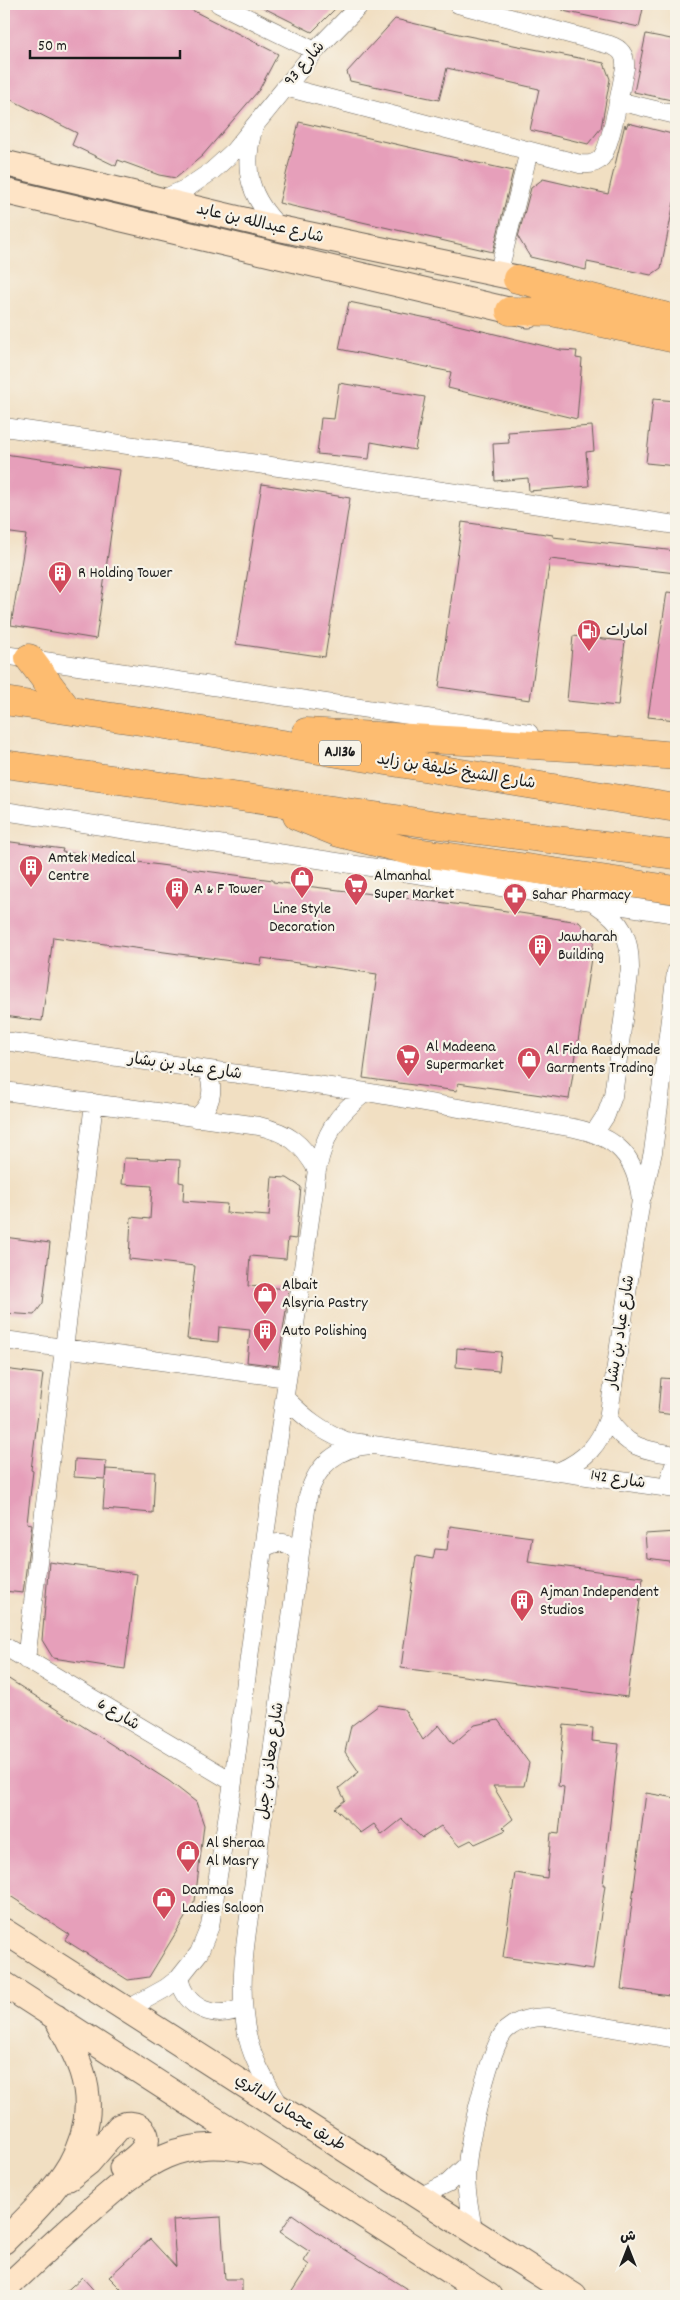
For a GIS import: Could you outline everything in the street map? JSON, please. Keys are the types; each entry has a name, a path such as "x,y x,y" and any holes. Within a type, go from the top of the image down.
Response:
{"main road":[{"name":"شارع عبدالله بن عابد","path":"4,163 282,229 508,277 676,319"},
{"name":"شارع عبدالله بن عابد","path":"4,191 510,311 676,353"},
{"name":"شارع عبدالله بن عابد","path":"508,277 621,295 676,307"},
{"name":"شارع عبدالله بن عابد","path":"510,311 552,312 676,339"},
{"path":"16,656 68,710"},
{"name":"شارع الشيخ خليفة بن زايد","path":"4,701 147,722 676,808"},
{"name":"شارع الشيخ خليفة بن زايد","path":"147,722 585,748 676,756"},
{"path":"4,764 272,802 676,855"},
{"path":"272,802 305,821 375,843 410,851 676,890"},
{"name":"طريق عجمان الدائري","path":"4,1931 574,2296"},
{"path":"4,1984 489,2296"},
{"path":"4,2241 56,2186 77,2154 87,2123 88,2106 82,2073 56,2017"},
{"path":"56,2186 88,2163 118,2127 129,2123 140,2127 144,2131 146,2142 144,2148 103,2186 83,2217"},
{"path":"4,2290 83,2217 138,2170 163,2156 181,2150 219,2146 238,2147 274,2158"}],"street":[{"path":"219,4 315,50"},
{"name":"شارع 93","path":"159,201 186,188 212,171 234,150 315,50 361,4"},
{"path":"285,87 580,164 595,163 605,152 626,62 624,55 616,47 458,4"},
{"path":"618,101 676,115"},
{"name":"شارع 93","path":"254,127 248,149 248,172 254,194 265,214 282,229"},
{"path":"508,277 529,150"},
{"path":"4,427 676,526"},
{"path":"16,656 520,732 585,748"},
{"path":"4,811 594,903 676,914"},
{"path":"594,903 611,914 623,929 630,948 630,968 613,1096 606,1115 595,1132"},
{"path":"641,1200 653,1152 676,972"},
{"name":"شارع عباد بن بشار","path":"4,1041 366,1092 595,1132 614,1143 630,1159 638,1178 641,1200 608,1419 602,1436 591,1451 577,1463 560,1471"},
{"path":"196,1118 210,1102 212,1086 207,1071"},
{"path":"4,1091 278,1130 294,1140 308,1153 317,1170"},
{"path":"128,2009 166,1988 179,1978 199,1953 210,1926 233,1782 263,1549 317,1170 322,1146 332,1125 347,1106 366,1092"},
{"path":"26,1660 94,1103"},
{"path":"4,1340 287,1378"},
{"path":"285,1398 303,1417 323,1431 346,1441 560,1471"},
{"name":"شارع 142","path":"608,1419 617,1432 643,1450 676,1455"},
{"name":"شارع معاذ بن جبل","path":"280,2106 248,2040 243,2007 243,1958 308,1496 312,1482 320,1469 330,1459 342,1451 356,1446 371,1445"},
{"path":"675,1488 670,1477 676,1460"},
{"name":"شارع 142","path":"560,1471 675,1488"},
{"path":"263,1549 276,1542 282,1542 295,1548 299,1553"},
{"name":"شارع 6","path":"4,1646 233,1782"},
{"path":"179,1978 181,1987 191,2002 207,2012 225,2013 243,2007"},
{"path":"473,2230 466,2166 490,2060 505,2031 517,2022 533,2017 549,2017 676,2039"},
{"path":"419,2196 448,2183 466,2166"}],"building":[{"path":"4,4 180,4 278,54 259,90 202,156 176,178 159,175 118,160 116,166 72,145 77,133 4,96"},
{"path":"256,4 340,4 312,32"},
{"path":"564,4 644,4 639,27 563,11"},
{"path":"395,19 463,35 604,63 610,79 601,128 588,144 530,130 539,89 447,68 439,100 350,81 347,72"},
{"path":"646,34 676,40 676,101 634,92"},
{"path":"299,122 513,171 493,252 279,203"},
{"path":"628,123 676,135 676,202 674,202 661,268 651,275 587,262 586,270 530,257 518,237 531,188 543,179 608,194 625,124 626,128"},
{"path":"349,302 437,320 561,350 577,351 576,358 582,359 577,419 448,388 451,372 339,349"},
{"path":"339,383 425,397 415,450 371,442 369,459 317,454 321,418 334,419"},
{"path":"653,399 676,401 676,466 646,463"},
{"path":"592,426 594,451 586,452 589,486 529,491 528,478 495,481 493,444 509,443 508,432"},
{"path":"4,454 120,470 96,639 11,625 26,535 4,532"},
{"path":"262,484 350,498 325,657 236,644"},
{"path":"462,522 553,535 553,537 676,551 676,573 550,559 530,700 439,687"},
{"path":"667,592 676,593 676,720 648,717"},
{"path":"573,636 625,641 618,706 567,701"},
{"path":"4,841 63,849 62,852 273,880 273,882 487,908 579,922 594,939 569,1099 458,1083 457,1091 363,1078 377,974 262,958 261,965 53,937 42,1021 4,1016"},
{"path":"124,1158 180,1160 179,1182 184,1183 183,1201 227,1204 226,1213 269,1216 272,1177 287,1178 301,1187 296,1239 288,1238 286,1259 250,1256 248,1286 289,1289 278,1366 247,1362 250,1330 219,1327 218,1342 187,1339 195,1266 129,1259 131,1217 150,1219 152,1186 122,1184"},
{"path":"4,1237 50,1243 43,1303 34,1315 4,1313"},
{"path":"457,1348 501,1352 499,1371 456,1367"},
{"path":"4,1369 43,1374 31,1470 33,1471 27,1523 32,1524 23,1593 4,1591"},
{"path":"661,1378 676,1379 676,1415 658,1413"},
{"path":"75,1459 106,1461 105,1479 74,1477"},
{"path":"106,1469 155,1472 153,1513 103,1509"},
{"name":"Ajman Independent Studios","path":"450,1526 532,1537 528,1562 643,1577 627,1697 401,1668 416,1556 433,1559 435,1549 447,1550"},
{"path":"676,1532 676,1562 647,1558 645,1534"},
{"path":"49,1562 137,1574 125,1669 53,1658 42,1640"},
{"path":"4,1676 169,1781 196,1802 204,1825 195,1901 149,1977 128,1980 65,1940 69,1934 4,1892"},
{"path":"379,1705 404,1709 423,1740 439,1725 453,1744 475,1725 498,1720 529,1763 524,1786 493,1786 513,1819 503,1827 506,1830 475,1844 471,1840 459,1846 441,1826 422,1838 402,1819 382,1835 374,1824 361,1833 335,1808 345,1800 339,1788 359,1772 345,1752 351,1726"},
{"path":"564,1725 593,1728 592,1741 619,1744 603,1885 605,1885 593,1970 503,1957 515,1873 547,1878 551,1833 559,1834 564,1787 558,1786"},
{"path":"646,1793 676,1798 676,1997 621,1989"},
{"path":"292,2214 418,2296 289,2296 309,2265 304,2261 310,2252 280,2232"},
{"path":"221,2217 225,2279 242,2279 242,2296 128,2296 109,2277 150,2239 176,2267 173,2220"},
{"path":"82,2277 99,2296 61,2296"}],"place":[{"name":"R Holding Tower","path":"60,594"},
{"name":"امارات","path":"589,652"},
{"name":"Amtek Medical Centre","path":"31,888"},
{"name":"Line Style Decoration","path":"302,899"},
{"name":"Almanhal Super Market","path":"356,906"},
{"name":"A & F Tower","path":"177,910"},
{"name":"Sahar Pharmacy","path":"515,916"},
{"name":"Jawharah Building","path":"540,967"},
{"name":"Al Madeena Supermarket","path":"408,1077"},
{"name":"Al Fida Raedymade Garments Trading","path":"529,1080"},
{"name":"Albait Alsyria Pastry","path":"265,1315"},
{"name":"Auto Polishing","path":"265,1352"},
{"name":"Ajman Independent Studios","path":"522,1622"},
{"name":"Al Sheraa Al Masry","path":"188,1873"},
{"name":"Dammas Ladies Saloon","path":"164,1920"}]}
